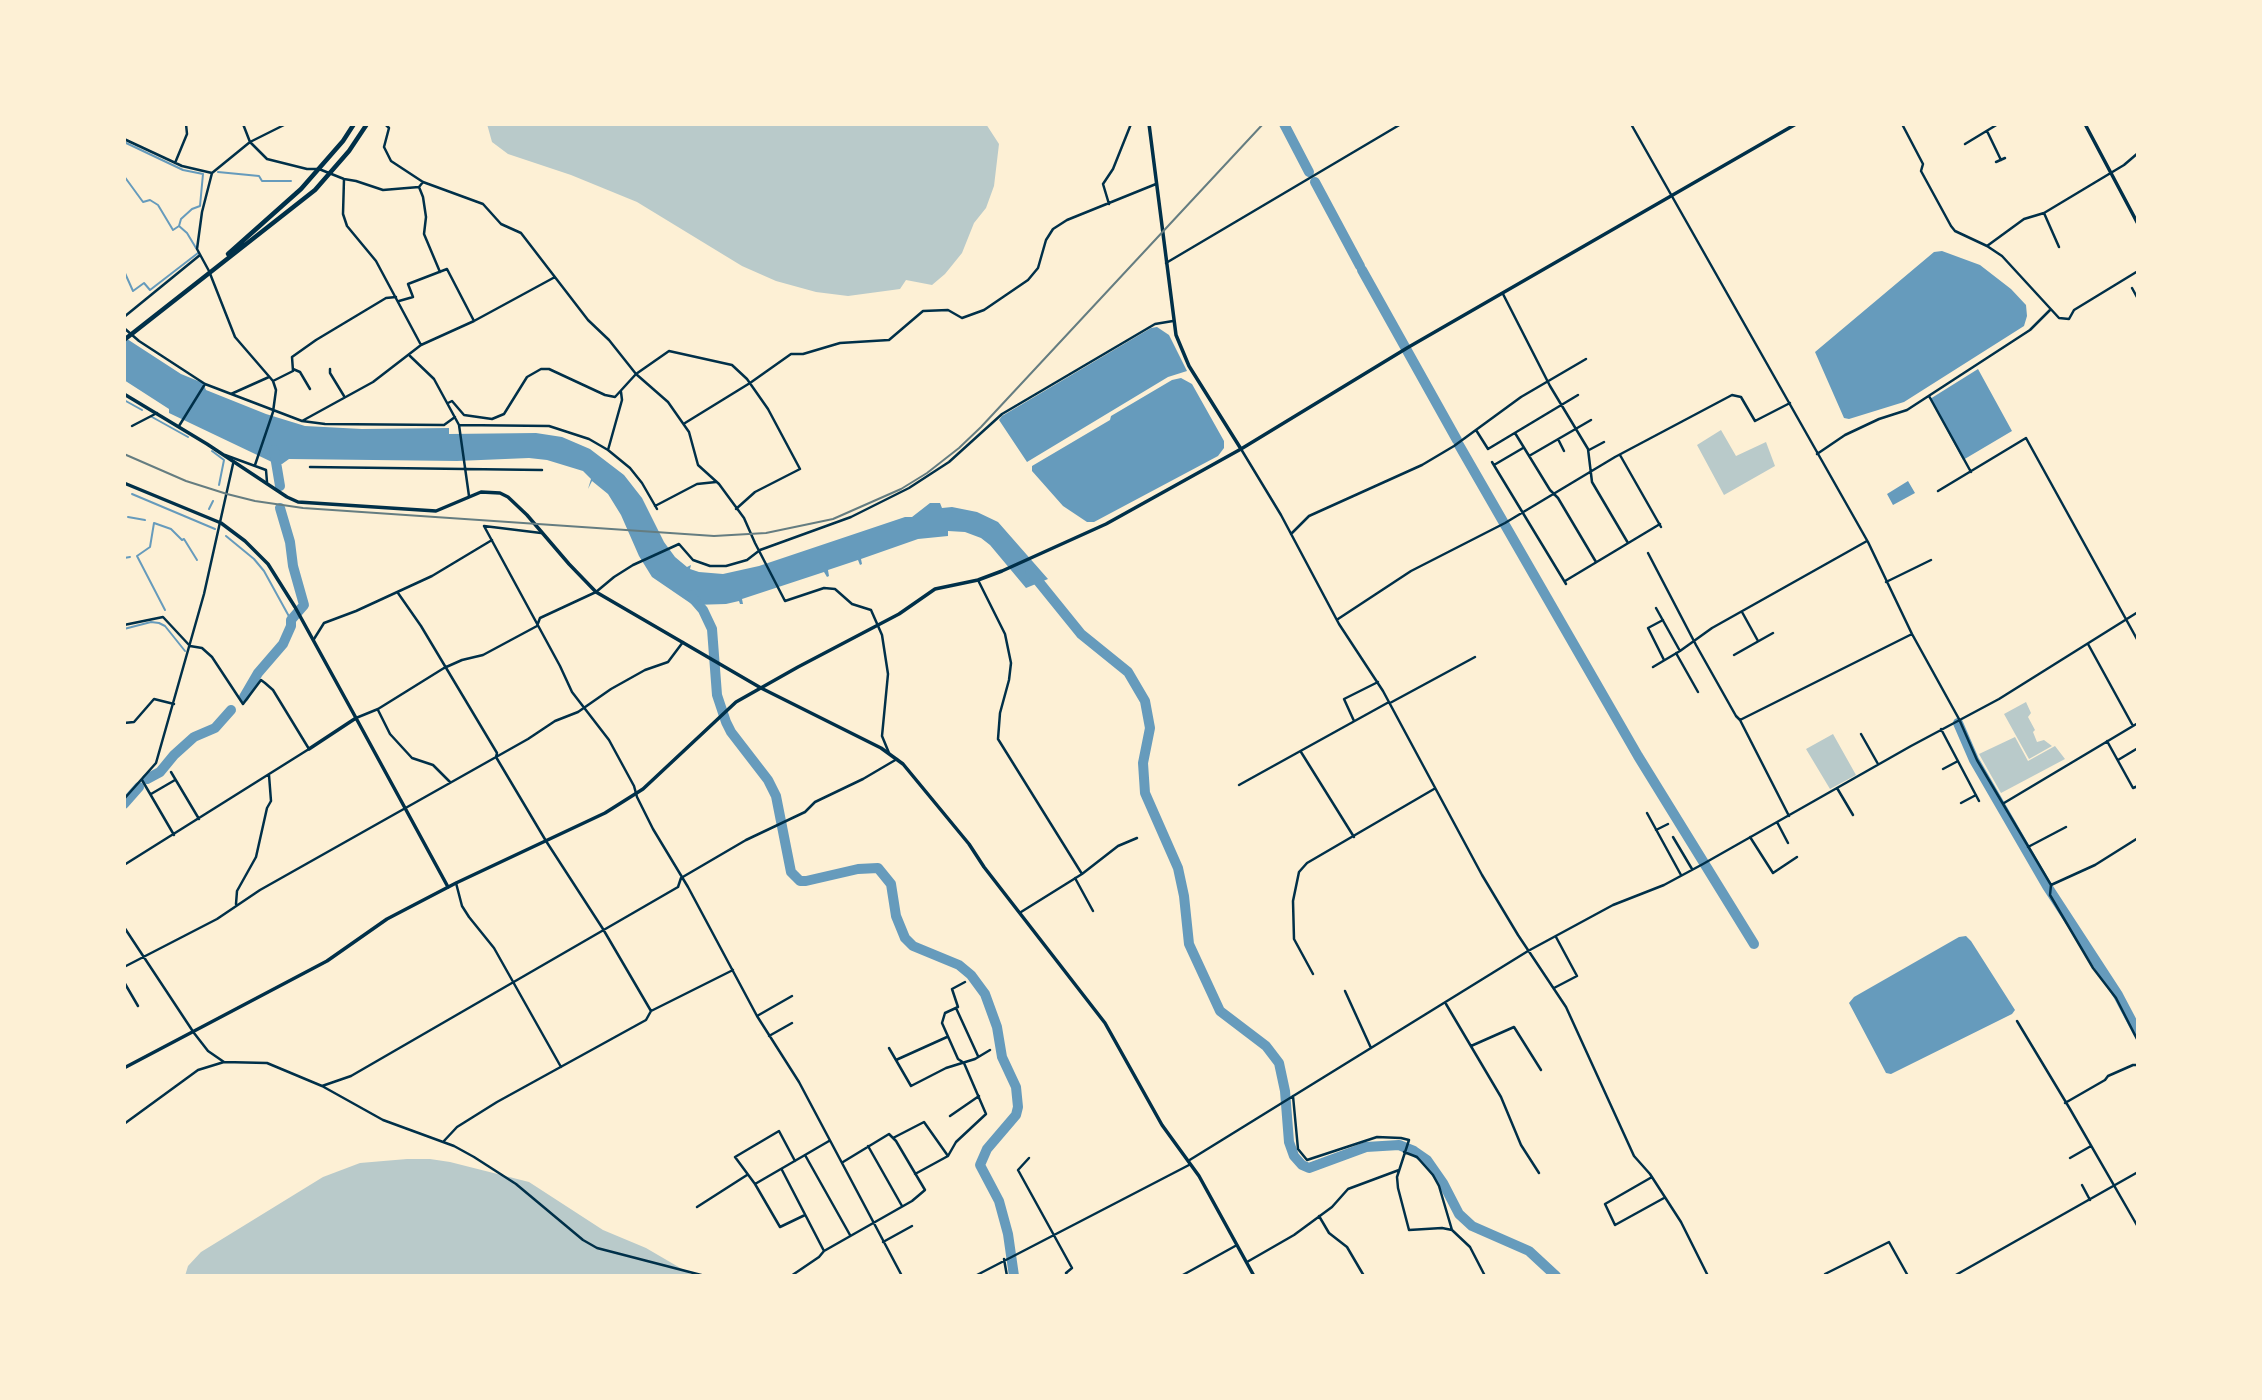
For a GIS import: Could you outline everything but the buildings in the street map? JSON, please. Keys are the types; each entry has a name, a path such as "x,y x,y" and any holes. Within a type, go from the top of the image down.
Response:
{"main road":[{"path":"124,340 209,271 301,189 354,124"},
{"path":"209,271 292,210 330,174 349,152 367,124"},
{"path":"1149,124 1172,321 1189,366 1241,449"},
{"path":"124,1068 319,966 387,919 456,883 606,813 665,769 736,702 899,614 935,589 978,580 1002,571 1105,524 1241,449 1406,348 1796,124"},
{"path":"2085,124 2138,224"},
{"path":"124,394 298,502 436,511 469,496 491,491 508,497 596,592 761,688 897,759 922,785 1105,1023 1162,1125 1189,1163 1254,1276"},
{"path":"124,483 220,523 245,541 268,564 313,639 448,887"},
{"path":"309,749 356,718"}],"street":[{"path":"175,163 187,134 186,124"},
{"path":"243,124 250,142 267,159 307,169 319,169 383,190 419,187 423,182"},
{"path":"255,465 273,412 276,390 270,376 235,337 209,271 197,249 202,212 212,173 250,142 286,124"},
{"path":"385,124 389,128 385,140 386,154 391,161 423,182 483,204 500,224 521,233 588,320 609,340 636,374 668,402 685,423 698,465 716,482 744,518 785,601 824,588 835,589 852,604 871,610 882,635 888,674 882,736 889,753"},
{"path":"1109,204 1103,184 1113,169 1131,124"},
{"path":"1166,263 1401,124"},
{"path":"1631,124 1867,541 1912,634 1959,719 1977,760 2051,886 2051,892 2093,968 2116,998 2138,1041"},
{"path":"1902,124 1923,164 1922,171 1955,231 2002,256 2059,318 2069,319 2074,310 2138,271"},
{"path":"1965,144 1998,124"},
{"path":"1987,131 2003,159 1996,162"},
{"path":"124,139 175,163 212,173"},
{"path":"1987,246 2024,219 2044,213 2124,165 2138,153"},
{"path":"302,421 373,382 421,345 376,261 347,226 343,214 344,179"},
{"path":"685,423 791,354 803,354 840,342 889,340 922,311 948,310 962,318 984,310 1028,280 1038,268 1046,240 1053,229 1068,220 1156,184"},
{"path":"419,187 426,217 424,234 440,272"},
{"path":"2044,213 2059,247"},
{"path":"2045,233 2051,230"},
{"path":"124,317 200,254"},
{"path":"293,369 292,357 316,340 386,298 413,297 408,284 447,269 474,321"},
{"path":"418,347 474,321 555,277"},
{"path":"2132,288 2138,299"},
{"path":"1503,294 1588,450 1592,482 1628,543"},
{"path":"1817,454 1845,435 1879,419 1907,410 2031,330 2050,310"},
{"path":"356,718 378,709 444,668 483,655 537,626 540,618 596,592 633,565 679,544 693,560 710,566 737,564 760,550 851,517 909,488 949,461 1002,414 1155,324 1172,321"},
{"path":"124,328 203,386 302,421 324,424 444,425 455,417"},
{"path":"448,403 452,401 464,415 492,419 504,414 510,407 527,377 533,372 549,369 615,397 636,374 669,351 732,365 750,383 768,410 800,469 755,492 736,509"},
{"path":"410,356 434,379 459,425 469,496"},
{"path":"1291,534 1309,516 1422,465 1549,380 1586,359"},
{"path":"273,381 293,369"},
{"path":"293,369 300,372 310,389"},
{"path":"330,369 345,398"},
{"path":"231,394 270,376"},
{"path":"179,426 203,386"},
{"path":"608,450 622,400 621,392"},
{"path":"1476,430 1488,449 1578,395"},
{"path":"1338,619 1411,571 1503,524 1591,471 1732,395 1741,397 1755,421 1790,403"},
{"path":"1929,396 1970,472"},
{"path":"132,426 155,414"},
{"path":"1529,456 1591,419"},
{"path":"459,425 549,426 589,439 630,468 656,507 697,484 716,482"},
{"path":"1515,433 1596,562"},
{"path":"1938,491 2026,438 2138,641"},
{"path":"1558,439 1564,451"},
{"path":"1588,450 1604,442"},
{"path":"1523,448 1493,463 1565,582 1661,526 1620,455"},
{"path":"1241,449 1338,619 1378,682 1482,875 1554,988 1576,1027 1634,1156 1652,1177 1681,1222 1708,1276"},
{"path":"222,454 266,470 267,484"},
{"path":"124,799 156,763 190,646 233,464"},
{"path":"310,467 542,470"},
{"path":"542,533 484,526 572,692 609,740 653,829 757,1016 799,1082 902,1276"},
{"path":"313,639 324,623 398,593 492,540"},
{"path":"1653,667 1742,612 1867,541"},
{"path":"1648,553 1694,641 1740,720 1789,816"},
{"path":"1886,582 1931,560"},
{"path":"978,580 1005,634 1011,663 1000,713 998,739 1082,874"},
{"path":"398,593 421,626 546,841 603,929 651,1011"},
{"path":"1657,608 1698,692"},
{"path":"1742,612 1758,642"},
{"path":"975,1276 1189,1163 1279,1104 1446,1004 1528,951 1613,905 1664,885 1789,816 1878,764 1999,699 2138,612"},
{"path":"124,625 163,617 190,646 202,648 212,657 243,704 261,680 265,682 273,690 309,749 124,865"},
{"path":"1663,620 1648,628 1664,660"},
{"path":"1734,655 1773,633"},
{"path":"1740,720 1912,634"},
{"path":"124,967 217,919 260,890 555,721 578,712 645,670 668,663 682,642"},
{"path":"2088,644 2133,726"},
{"path":"1240,785 1475,657"},
{"path":"1354,721 1344,699 1378,682"},
{"path":"124,723 134,722 154,699 174,704"},
{"path":"378,709 390,734 412,758 433,765 450,782"},
{"path":"2004,803 2138,723"},
{"path":"1941,729 1979,801"},
{"path":"1861,734 1878,764"},
{"path":"2107,741 2133,789 2138,786"},
{"path":"2118,760 2138,748"},
{"path":"1301,752 1354,837"},
{"path":"322,1086 351,1076 678,887 681,878 897,759"},
{"path":"1943,769 1958,761"},
{"path":"171,772 200,819"},
{"path":"236,906 237,891 256,857 271,801 269,775"},
{"path":"142,779 174,835"},
{"path":"151,794 176,780"},
{"path":"1837,788 1853,816"},
{"path":"1313,974 1294,939 1293,901 1298,872 1307,863 1434,789"},
{"path":"1961,803 1976,795"},
{"path":"1647,813 1682,875"},
{"path":"1777,822 1788,843"},
{"path":"1656,830 1668,824"},
{"path":"2028,847 2066,827"},
{"path":"1673,837 1692,869"},
{"path":"1750,837 1773,873 1797,857"},
{"path":"1021,912 1082,874 1118,846 1137,838"},
{"path":"2051,886 2095,865 2138,838"},
{"path":"1075,878 1093,911"},
{"path":"456,883 462,906 494,948 561,1067"},
{"path":"124,927 194,1033 208,1051 224,1062"},
{"path":"1554,988 1577,976 1556,936"},
{"path":"443,1142 457,1127 487,1108 646,1020 651,1011 733,970"},
{"path":"124,982 138,1006"},
{"path":"915,1174 948,1156 956,1142 986,1114 964,1063 958,1059 942,1023 945,1013 959,1004 952,989 965,982"},
{"path":"1345,991 1371,1049"},
{"path":"757,1016 792,996"},
{"path":"1446,1004 1501,1096 1521,1145 1539,1173"},
{"path":"956,1008 978,1056"},
{"path":"1357,1015 1362,1013"},
{"path":"2017,1021 2138,1227"},
{"path":"769,1036 792,1023"},
{"path":"1471,1046 1514,1027 1541,1070"},
{"path":"1354,1030 1360,1028"},
{"path":"896,1060 948,1037"},
{"path":"889,1048 911,1086 990,1049"},
{"path":"124,1124 198,1070 224,1062 267,1063 322,1086 383,1120 443,1142 474,1157 516,1184 583,1240 597,1248 705,1276"},
{"path":"2065,1103 2108,1076 2138,1065"},
{"path":"950,1116 979,1096"},
{"path":"1293,1096 1298,1149 1307,1160 1323,1157 1377,1137 1409,1140 1399,1170 1398,1188 1409,1230 1452,1230"},
{"path":"893,1138 924,1122 948,1156"},
{"path":"796,1161 779,1131 735,1157 755,1184 780,1227 806,1215"},
{"path":"791,1276 824,1251 925,1190 889,1134 841,1162"},
{"path":"755,1184 830,1141"},
{"path":"868,1146 902,1206"},
{"path":"2070,1158 2091,1146"},
{"path":"1404,1152 1417,1157 1433,1175 1452,1230 1470,1247 1485,1276"},
{"path":"805,1155 850,1235"},
{"path":"1029,1158 1018,1170 1072,1268 1066,1273 1067,1276"},
{"path":"781,1169 824,1251"},
{"path":"1247,1262 1287,1239 1319,1216 1348,1189 1399,1170"},
{"path":"1954,1276 2138,1172"},
{"path":"697,1207 708,1201 710,1196 747,1175"},
{"path":"1652,1177 1605,1204 1615,1225 1665,1197"},
{"path":"2082,1185 2090,1199"},
{"path":"1319,1216 1329,1233 1347,1247 1364,1276"},
{"path":"883,1242 912,1226"},
{"path":"1825,1273 1889,1242 1908,1276"},
{"path":"1181,1276 1237,1245"},
{"path":"1004,1259 1007,1276"}],"shaded area":[{"path":"487,124 986,124 999,144 994,186 986,208 974,223 962,253 945,274 932,285 906,280 900,289 848,296 816,292 776,281 742,266 637,202 571,175 508,154 492,142"},
{"path":"1721,430 1736,456 1766,442 1775,466 1724,495 1697,445"},
{"path":"2026,702 2037,742 2044,740 2052,746 2029,759 2004,714"},
{"path":"1833,734 1856,775 1830,789 1806,749"},
{"path":"2015,737 2028,761 2055,746 2065,759 2001,793 1979,754"},
{"path":"407,1159 450,1162 529,1182 603,1230 646,1248 694,1276 185,1276 188,1266 201,1252 323,1177 360,1163"}],"water":[{"path":"1942,251 1980,265 2011,289 2026,305 2024,326 1904,402 1849,419 1844,418 1815,352 1934,252"},
{"path":"1157,327 1169,335 1187,371 1168,377 1027,462 999,420 1002,416 1151,328"},
{"path":"124,337 181,374 203,383 206,390 305,426 362,429 449,428 449,434 536,433 562,437 590,449 624,475 642,498 664,542 675,557 687,567 691,565 690,569 699,572 723,574 759,566 905,517 912,517 930,503 940,503 942,508 952,507 977,512 998,522 1048,579 1026,588 981,538 965,532 948,531 948,536 918,539 861,559 860,565 858,560 828,570 827,577 824,572 742,599 743,604 739,601 693,605 652,577 608,494 592,481 588,489 591,479 583,471 547,460 529,458 457,461 289,459 282,464 274,463 169,413 169,409 124,380"},
{"path":"1978,369 2012,431 1963,460 1930,399"},
{"path":"1181,378 1192,384 1224,441 1224,448 1218,456 1094,522 1087,522 1063,506 1032,471 1032,466 1110,420 1111,416 1172,380"},
{"path":"1908,481 1915,493 1893,505 1887,494"},
{"path":"1966,936 2015,1010 2012,1014 1891,1074 1886,1073 1849,1003 1854,997 1959,937"}],"waterway":[{"path":"1284,124 1309,172"},
{"path":"124,142 183,170 203,174 200,206 181,219 179,226"},
{"path":"218,172 259,176 262,181 291,181"},
{"path":"124,176 143,202 150,200 158,205 173,230 179,226 196,248"},
{"path":"1315,182 1360,266"},
{"path":"124,271 133,291 144,283 150,290 198,253"},
{"path":"1362,270 1457,440"},
{"path":"124,400 142,410"},
{"path":"152,417 188,437"},
{"path":"1459,445 1638,756 1754,944"},
{"path":"274,450 280,486"},
{"path":"212,451 224,460 219,485"},
{"path":"132,494 215,529"},
{"path":"209,509 213,501"},
{"path":"244,697 258,673 283,644 291,620 304,605 280,508"},
{"path":"128,517 145,520"},
{"path":"165,610 137,556 150,547 154,523 171,529 184,539 197,560"},
{"path":"226,536 264,571 291,620"},
{"path":"124,558 130,557"},
{"path":"1030,571 1081,634 1128,672 1145,701 1150,728 1143,763 1145,793 1178,868 1189,944 1220,1011 1266,1046 1279,1063 1285,1091 1289,1142 1294,1156 1309,1168 1366,1147 1399,1145 1414,1151 1427,1160 1459,1214 1472,1226 1529,1251 1556,1276"},
{"path":"690,595 703,610 712,629 717,695 726,722 768,780 776,796 791,872 800,881 806,881 858,869 878,868 891,884 896,916 905,938 913,946 959,965 971,975 985,994 997,1027 1002,1057 1016,1087 1018,1107 1016,1115 987,1149 980,1165 999,1201 1008,1234 1014,1276"},
{"path":"124,629 151,622 159,623 165,626 185,651"},
{"path":"147,779 160,772 194,737 215,728 231,710"},
{"path":"1958,723 1974,760 2047,886 2118,995 2138,1033"},
{"path":"124,804 139,787"}],"railway":[{"path":"124,454 186,481 227,494 303,508 714,536 766,533 833,519 901,489 959,448 1263,124"}]}
